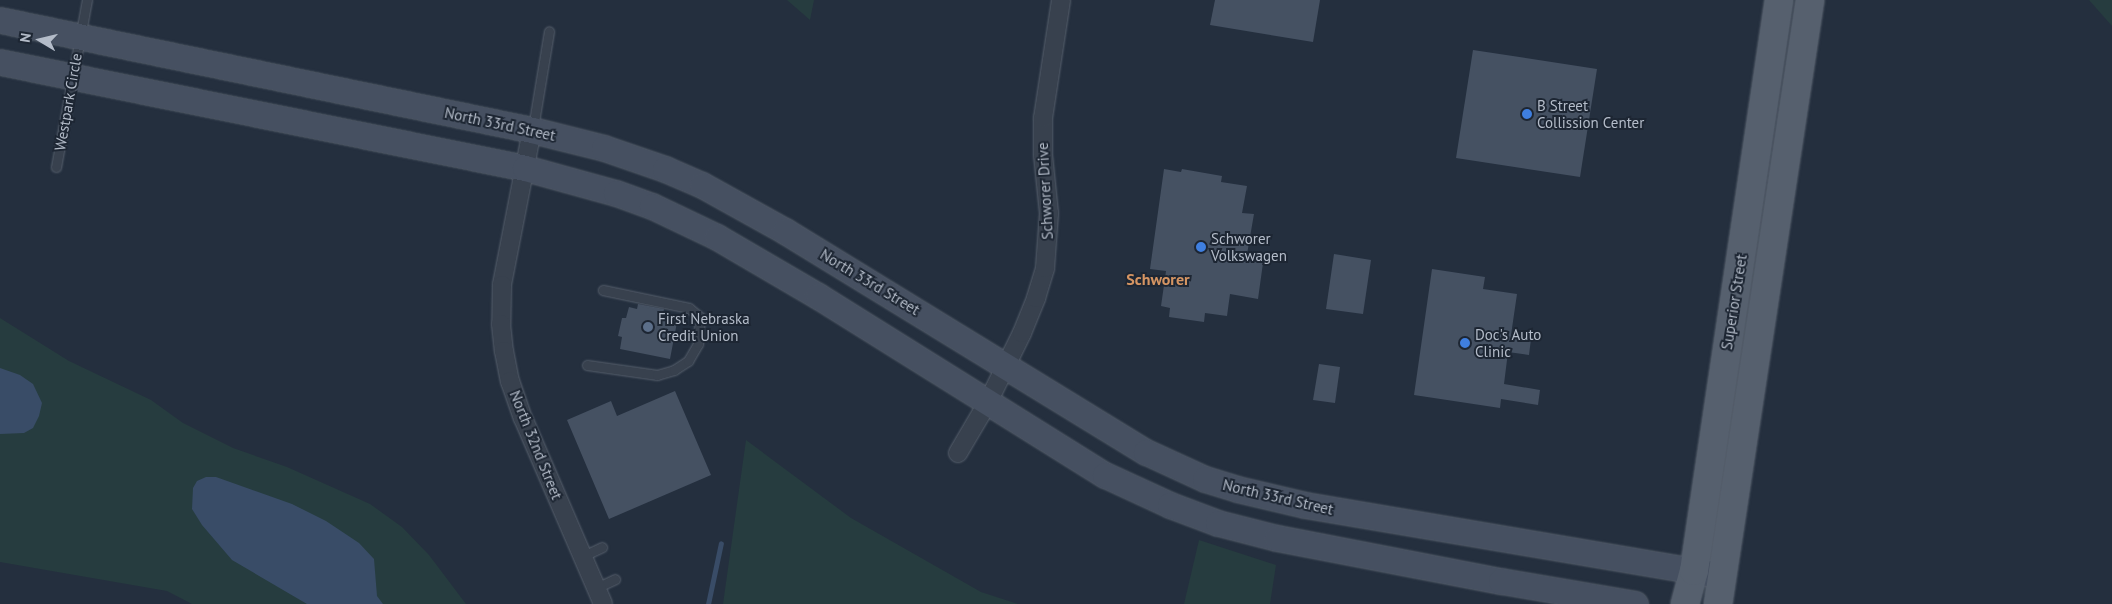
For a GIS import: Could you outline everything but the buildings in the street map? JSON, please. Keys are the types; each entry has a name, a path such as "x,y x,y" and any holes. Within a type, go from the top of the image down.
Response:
{"main road":[{"name":"Superior Street","path":"1685,604 1694,571 1779,0"},
{"name":"Superior Street","path":"1718,604 1810,0"},
{"name":"North 33rd Street","path":"0,20 532,130 638,159 702,185 793,235 1146,452 1205,478 1269,498 1722,575"},
{"path":"0,62 524,168 616,193 668,213 718,237 818,296 1105,475 1143,494 1218,523 1306,543 1635,604"},
{"path":"1306,543 1331,528 1347,522 1393,520"}],"street":[{"name":"Schworer Drive","path":"958,453 1007,366 1038,292 1048,250 1049,214 1043,155 1043,118 1061,0"},
{"name":"North 32nd Street","path":"532,130 502,285 501,324 504,351 510,381 523,418 603,604"}],"lane":[{"name":"Westpark Circle","path":"56,167 87,0"},
{"path":"532,130 550,31"},
{"path":"587,365 657,375 674,370 688,361 698,344 700,318 689,308 603,290"},
{"path":"583,556 602,547"},
{"path":"596,588 615,579"}],"green space":[{"path":"787,0 814,0 810,20"},
{"path":"2089,0 2112,0 2112,26"},
{"path":"0,318 69,361 151,400 183,423 233,448 287,467 370,504 402,527 429,555 466,604 192,604 167,591 0,562"},
{"path":"746,440 851,518 981,592 1018,604 723,604"},
{"path":"1199,540 1276,565 1270,604 1184,604"}],"water":[{"path":"0,368 20,375 33,384 42,403 39,416 33,428 24,433 0,434"},
{"path":"206,477 216,477 292,504 326,521 359,543 374,559 377,596 383,604 307,604 232,560 202,525 192,509 193,488 197,481"}],"waterway":[{"path":"708,604 721,543"}],"place":[{"name":"B Street Collission Center","path":"1527,114"},
{"name":"Schworer Volkswagen","path":"1201,247"},
{"name":"First Nebraska Credit Union","path":"648,327"},
{"name":"Doc's Auto Clinic","path":"1465,343"}],"district":[{"name":"Schworer","path":"1158,279"}]}
